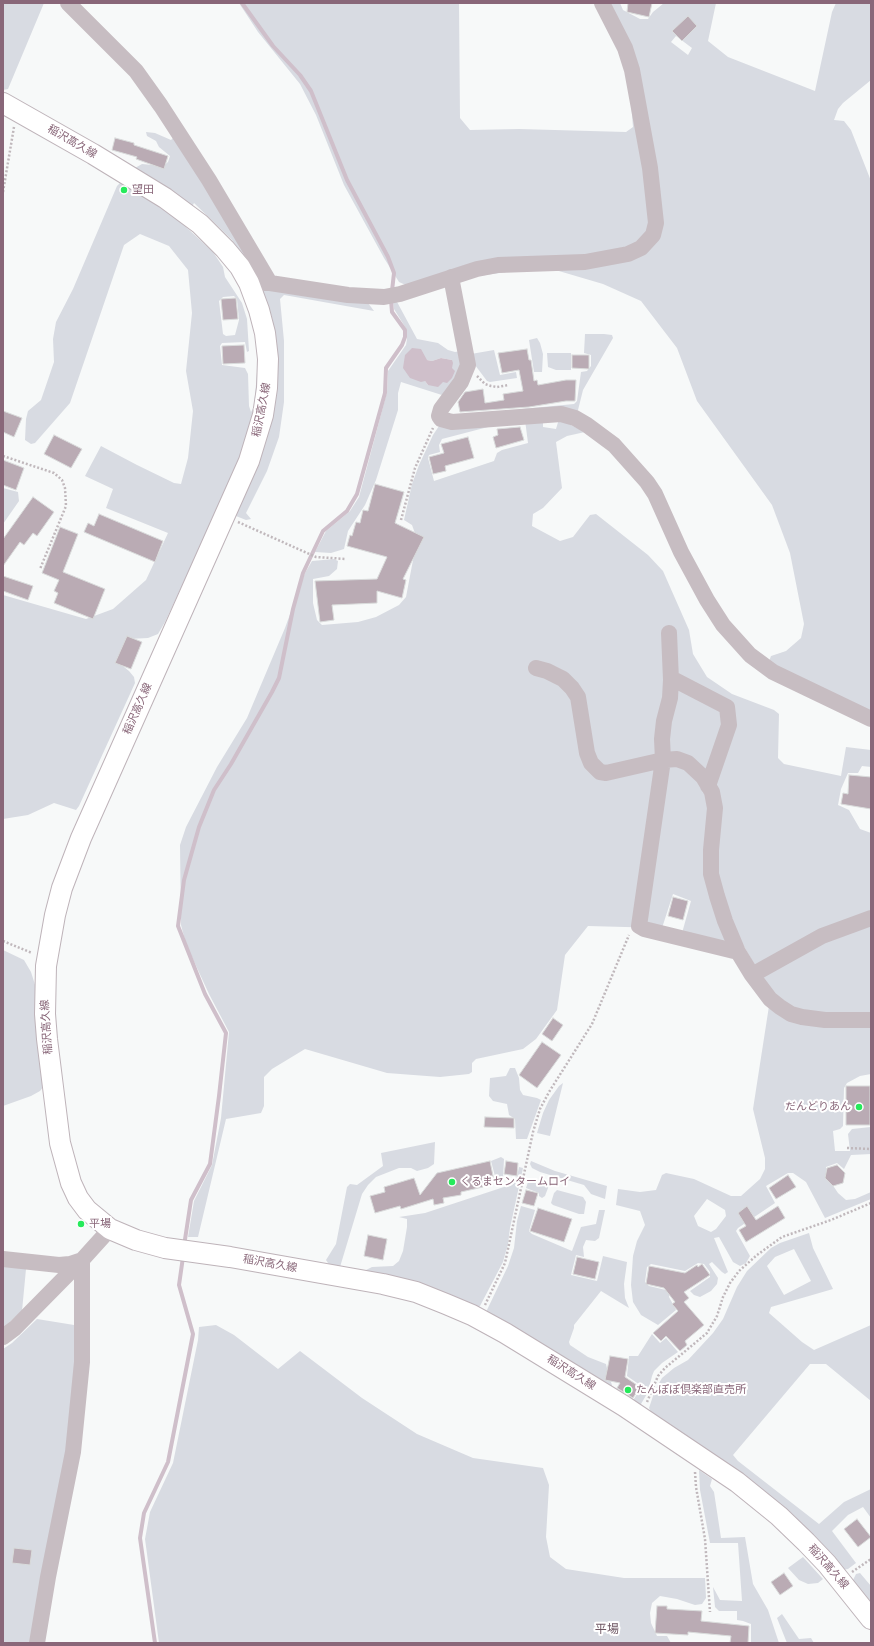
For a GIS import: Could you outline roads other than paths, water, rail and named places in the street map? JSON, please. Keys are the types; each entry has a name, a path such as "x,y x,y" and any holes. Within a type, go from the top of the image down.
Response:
{"main road":[{"name":"稲沢高久線","path":"10,107 93,154 165,198 200,224 225,249 240,267 249,283 259,310 265,333 268,359 267,388 263,415 249,461 80,838 60,895 50,940 45,1014 60,1143 71,1183 78,1198 87,1210 110,1229 136,1240 165,1248 230,1257 383,1284 416,1292 478,1319 505,1333 699,1455 737,1482 779,1516 806,1542 840,1580 871,1619"}],"street":[{"path":"68,3 136,71 161,106 209,180 270,283"},
{"path":"249,283 270,283 348,295 384,297 400,294 477,269 498,265 584,262 628,254 641,248 653,235 656,223 655,205 632,70 625,48 602,3"},
{"path":"451,277 468,365 461,382 441,409 439,416 441,419 452,422 561,414 575,418 587,425 614,446 646,482 654,494 681,552 707,600 723,625 750,655 773,672 871,719"},
{"path":"670,633 670,698 663,733 663,760 639,926 644,929 738,952"},
{"path":"536,668 547,671 563,679 572,688 578,698 587,753 591,763 600,772 606,773 663,760 677,759 688,763 703,777 712,792 715,808 711,850 711,874 725,921 738,952 770,999 791,1014 802,1017 825,1020 871,1020"},
{"path":"671,678 727,707 729,725 708,786"},
{"path":"752,974 822,936 871,918"},
{"path":"3,1337 15,1328 82,1260 110,1229"},
{"path":"3,1259 58,1265 70,1264 82,1260"},
{"path":"37,1643 48,1576 73,1452 82,1362 82,1260"}],"waterway":[{"path":"242,3 273,46 300,75 311,91 347,180 388,257 394,273 392,291"},
{"path":"184,1246 191,1200 210,1164 226,1033 205,994 178,926 184,880 199,827 214,790 231,764 279,678 293,609 303,573 323,531 347,511 357,494 385,393 386,368 402,345 405,337 405,330 392,312 391,300"},
{"path":"155,1643 140,1538 144,1513 168,1462 193,1334 179,1285 183,1257"}],"place":[{"name":"望田","path":"124,190"},
{"name":"だんどりあん","path":"859,1107"},
{"name":"くるまセンタームロイ","path":"452,1182"},
{"name":"平場","path":"81,1224"},
{"name":"たんぽぽ倶楽部直売所","path":"628,1390"}],"district":[{"name":"平場","path":"607,1630"}]}
